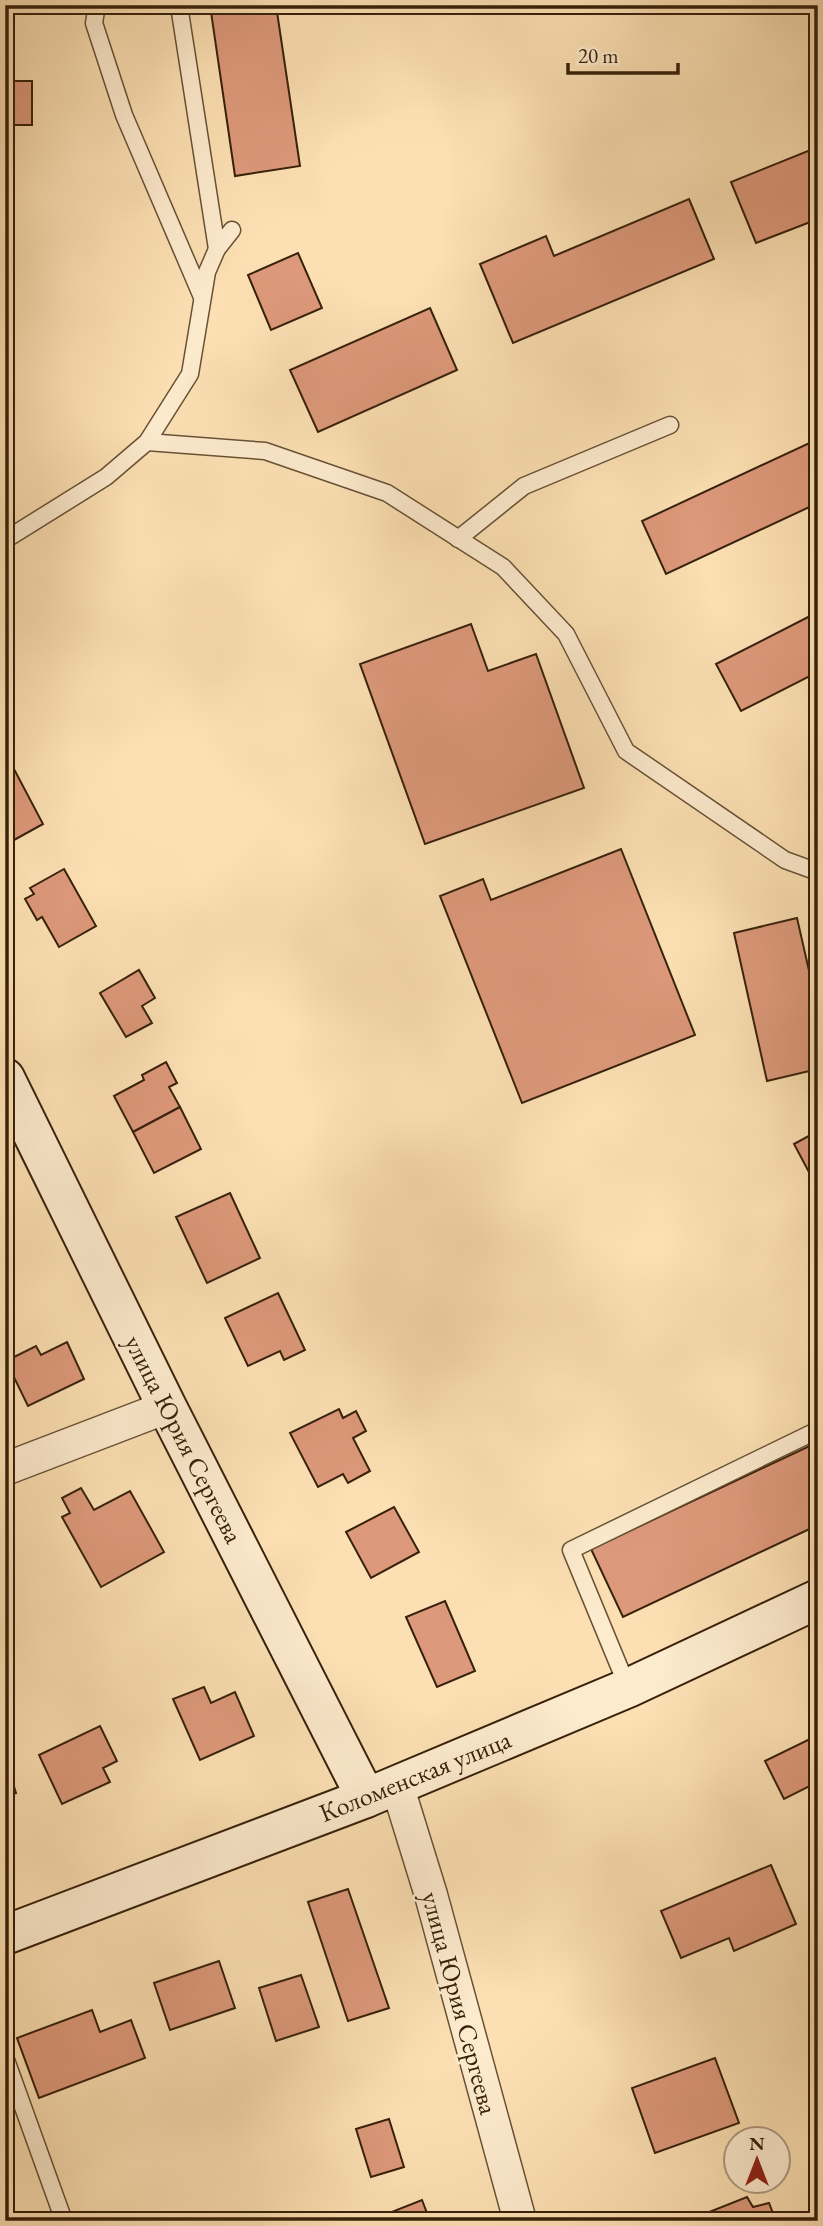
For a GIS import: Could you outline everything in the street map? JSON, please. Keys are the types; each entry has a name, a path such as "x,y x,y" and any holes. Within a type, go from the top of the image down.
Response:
{"street":[{"name":"улица Юрия Сергеева","path":"5,1078 167,1407 382,1792 434,1908 520,2221"},
{"path":"5,1469 167,1407"},
{"name":"Коломенская улица","path":"5,1935 382,1792 628,1688 818,1599"}],"lane":[{"path":"97,5 94,23 124,115 202,298"},
{"path":"175,5 180,12 217,249"},
{"path":"5,540 106,477 147,442 190,374 207,272 217,249 232,230"},
{"path":"458,539 524,486 670,425"},
{"path":"147,442 265,451 387,493 503,568 566,634 626,751 785,860 818,872"},
{"path":"628,1688 571,1550 818,1430"},
{"path":"5,2057 64,2221"}],"building":[{"path":"210,5 276,5 300,166 235,176"},
{"path":"5,81 32,81 32,125 14,125 14,166 5,166"},
{"path":"818,147 818,219 756,243 731,182"},
{"path":"689,199 714,259 513,343 480,264 546,236 554,256"},
{"path":"298,253 322,308 271,330 248,275"},
{"path":"430,308 457,370 318,432 290,370"},
{"path":"818,439 818,503 666,574 642,521"},
{"path":"818,612 818,672 741,711 716,664"},
{"path":"471,624 488,671 536,654 584,788 425,844 360,664"},
{"path":"5,752 43,824 5,845"},
{"path":"621,849 695,1035 522,1103 440,896 483,879 491,900"},
{"path":"64,869 96,926 59,947 42,917 37,920 25,899 34,894 30,888"},
{"path":"797,918 810,975 818,973 818,1069 767,1081 734,933"},
{"path":"139,970 155,998 142,1006 152,1023 126,1037 100,993"},
{"path":"166,1062 177,1083 169,1087 180,1107 133,1132 114,1096 144,1080 142,1075"},
{"path":"180,1107 201,1149 154,1173 133,1132"},
{"path":"818,1131 818,1189 794,1144"},
{"path":"230,1193 260,1258 207,1283 176,1217"},
{"path":"278,1293 305,1350 284,1360 280,1351 248,1366 225,1318"},
{"path":"67,1342 84,1379 28,1406 6,1361 36,1346 41,1355"},
{"path":"339,1409 343,1418 356,1411 366,1431 353,1438 370,1471 348,1483 343,1474 318,1487 290,1433"},
{"path":"818,1442 818,1525 623,1617 591,1549"},
{"path":"81,1488 94,1510 130,1491 164,1552 101,1587 62,1517 70,1513 62,1498"},
{"path":"394,1507 419,1552 371,1578 346,1532"},
{"path":"445,1601 475,1671 437,1687 406,1617"},
{"path":"204,1687 211,1703 235,1692 254,1736 200,1760 173,1699"},
{"path":"100,1726 117,1761 103,1768 110,1782 62,1804 39,1755"},
{"path":"818,1735 818,1782 784,1799 765,1761"},
{"path":"5,1761 16,1793 5,1796"},
{"path":"771,1865 796,1924 734,1951 729,1938 681,1958 661,1911"},
{"path":"348,1889 389,2008 348,2021 308,1902"},
{"path":"219,1961 235,2008 170,2030 154,1983"},
{"path":"301,1975 319,2027 276,2041 259,1988"},
{"path":"92,2010 100,2032 131,2020 145,2058 39,2098 17,2038"},
{"path":"715,2058 739,2123 722,2124 722,2129 655,2153 632,2088"},
{"path":"389,2119 404,2167 371,2177 356,2129"},
{"path":"747,2197 753,2207 769,2203 776,2221 701,2221 699,2216"},
{"path":"422,2200 430,2221 386,2221 384,2215"}]}
